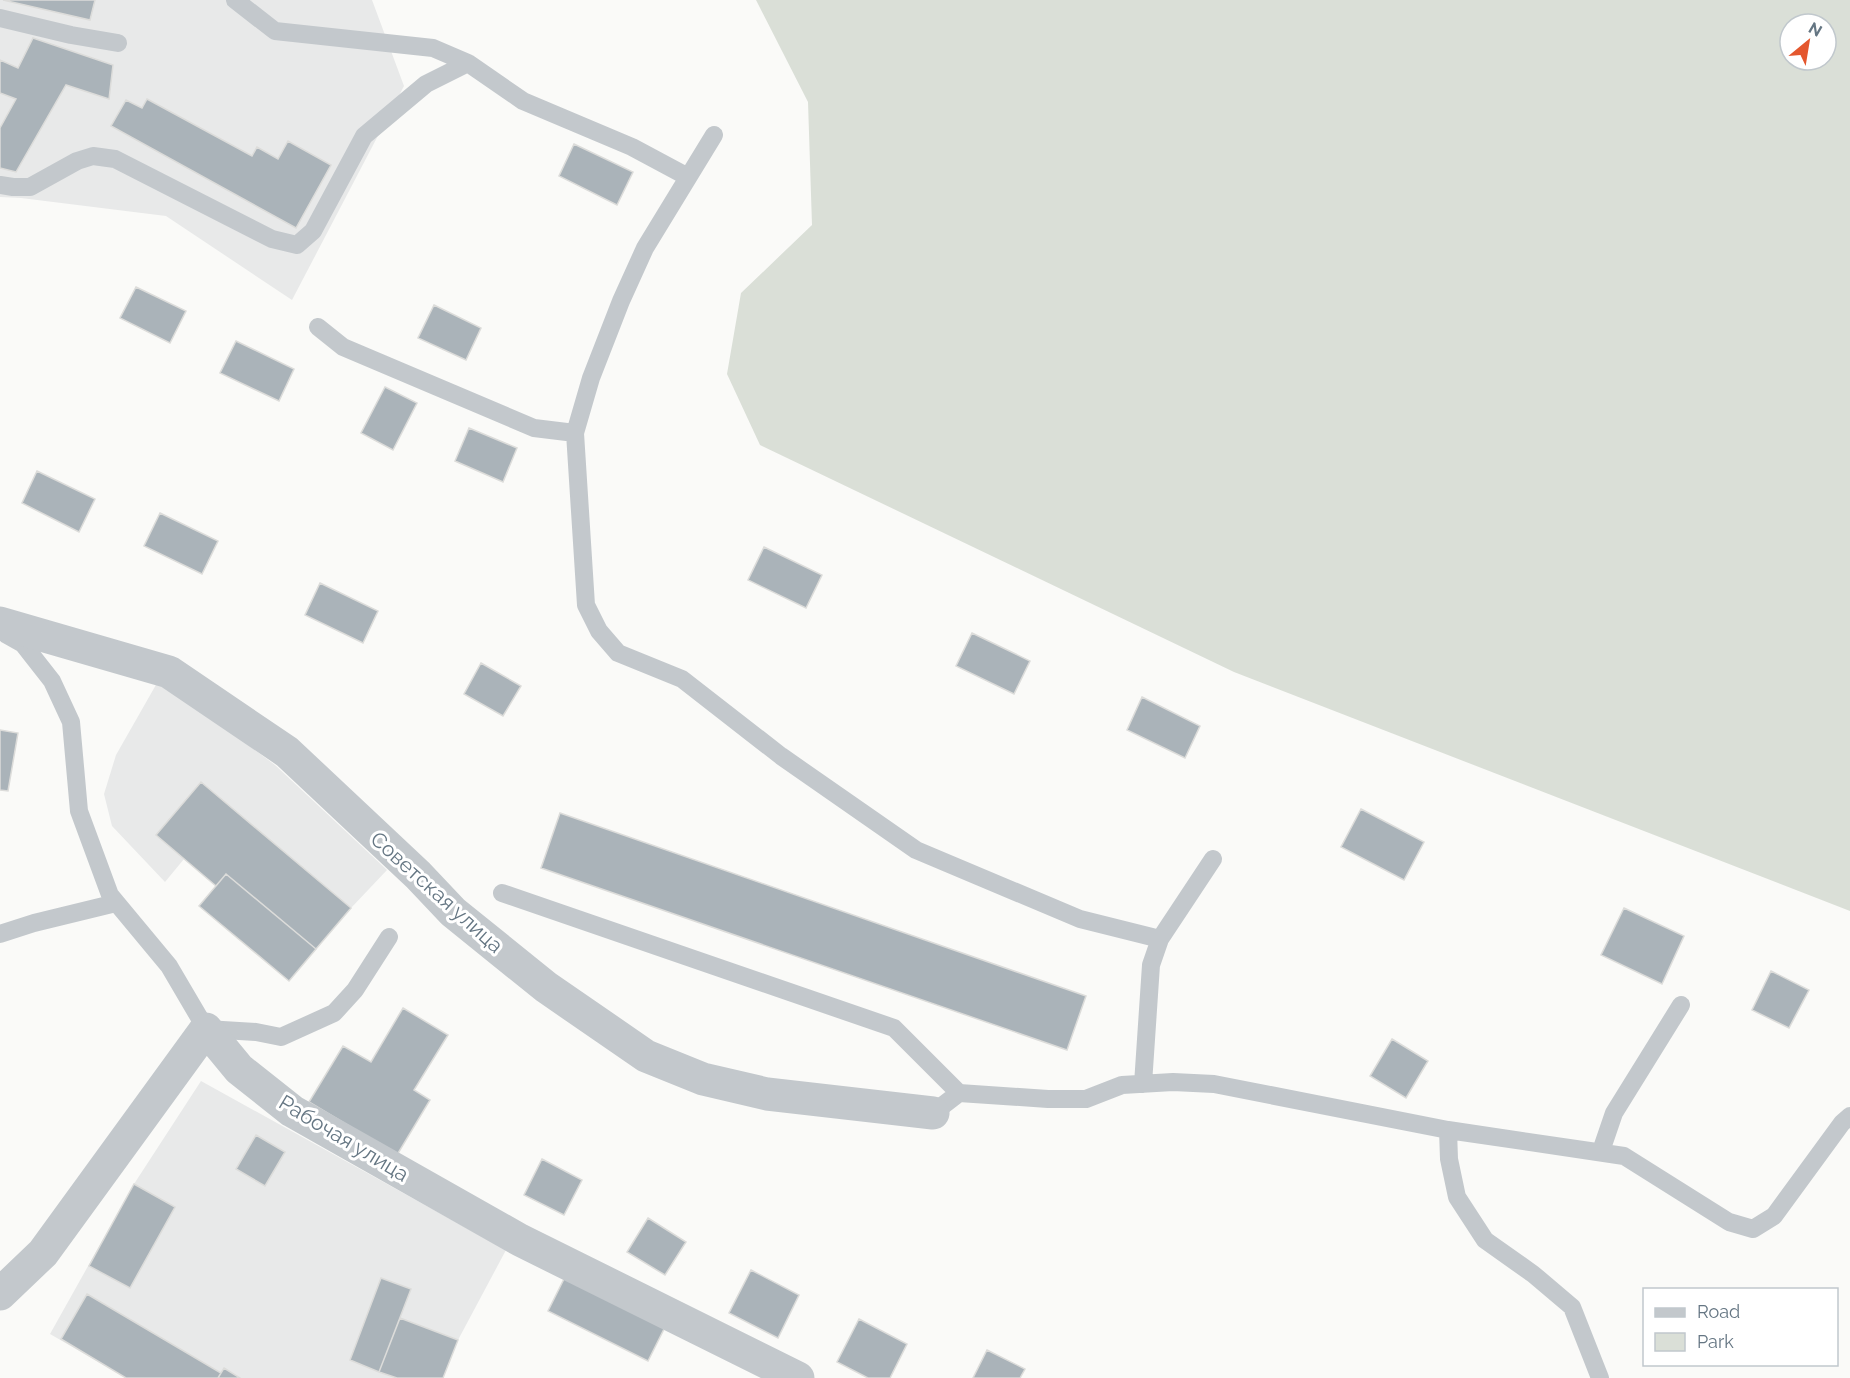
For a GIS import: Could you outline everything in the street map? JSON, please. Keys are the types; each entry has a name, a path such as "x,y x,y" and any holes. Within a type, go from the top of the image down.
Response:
{"street":[{"name":"Советская улица","path":"0,623 169,672 287,752 418,875 453,912 546,987 646,1056 704,1079 767,1094 933,1113"},
{"path":"0,1293 43,1253 206,1029"},
{"name":"Рабочая улица","path":"206,1029 239,1069 292,1111 520,1240 798,1378"}],"lane":[{"path":"235,0 275,31 433,48 468,63 523,101 633,147 688,177"},
{"path":"0,18 71,35 118,43"},
{"path":"0,185 30,187 77,161 93,156 115,159 272,239 297,245 313,231 364,136 426,84 468,63"},
{"path":"714,135 645,248 621,301 591,378 575,433 586,605 599,631 618,653 682,679 781,756 916,850 1080,919 1160,939"},
{"path":"318,327 343,347 534,428 575,433"},
{"path":"0,631 23,644 52,681 71,722 79,811 110,895 169,966 206,1029 256,1032 281,1037 334,1013 356,990 389,937"},
{"path":"1143,1084 1151,965 1160,939 1213,859"},
{"path":"502,893 894,1028 959,1093 1086,1099 1122,1085 1173,1082 1214,1084 1448,1130 1624,1156 1730,1222 1753,1229 1774,1216 1850,1116"},
{"path":"0,934 34,923 116,903"},
{"path":"1601,1151 1614,1113 1681,1005"},
{"path":"933,1113 959,1093"},
{"path":"1448,1130 1449,1158 1456,1197 1485,1240 1533,1274 1572,1307 1600,1378"}],"shaded area":[{"path":"0,0 372,0 404,86 292,300 166,216 0,197"},
{"path":"157,683 180,694 275,765 387,870 351,908 289,981 199,906 216,886 184,859 165,882 112,826 104,794 116,755"},
{"path":"201,1081 506,1250 458,1340 443,1378 126,1378 50,1334 134,1184"}],"green space":[{"path":"756,0 1850,0 1850,911 1234,672 760,445 727,374 741,293 812,225 808,102"}],"building":[{"path":"3,0 95,0 90,20"},
{"path":"33,38 113,65 109,99 66,85 16,172 0,168 0,128 16,99 0,93 0,60 18,68"},
{"path":"147,99 252,156 257,147 278,159 288,141 331,165 296,228 111,126 126,100 142,108"},
{"path":"574,144 633,172 617,205 559,176"},
{"path":"136,287 186,311 170,343 120,318"},
{"path":"434,305 481,328 466,360 418,338"},
{"path":"236,341 294,369 279,401 220,373"},
{"path":"385,387 417,403 393,450 361,433"},
{"path":"469,428 517,448 503,482 455,461"},
{"path":"37,471 95,499 79,532 22,503"},
{"path":"160,513 218,541 202,574 144,546"},
{"path":"764,547 822,575 806,608 748,580"},
{"path":"320,583 378,611 363,643 305,615"},
{"path":"972,633 1030,661 1014,694 956,666"},
{"path":"481,663 521,686 503,716 464,694"},
{"path":"1142,697 1200,726 1185,758 1127,730"},
{"path":"0,730 18,733 8,791 0,790"},
{"path":"201,782 351,908 316,949 226,874 216,886 156,835"},
{"path":"1361,809 1424,842 1404,880 1341,847"},
{"path":"560,813 1086,996 1067,1050 541,868"},
{"path":"226,874 316,949 289,981 199,906"},
{"path":"1624,908 1684,936 1662,984 1601,955"},
{"path":"1771,971 1809,990 1789,1028 1752,1010"},
{"path":"403,1008 448,1035 414,1090 430,1100 397,1155 309,1102 343,1046 371,1062"},
{"path":"1392,1039 1428,1061 1406,1098 1370,1076"},
{"path":"256,1135 285,1152 265,1186 236,1169"},
{"path":"542,1159 582,1180 564,1215 524,1195"},
{"path":"134,1184 175,1207 130,1288 89,1266"},
{"path":"648,1218 686,1242 665,1275 627,1252"},
{"path":"751,1270 799,1295 778,1338 729,1313"},
{"path":"567,1273 667,1323 648,1361 548,1311"},
{"path":"381,1278 411,1289 379,1372 350,1360"},
{"path":"87,1294 221,1373 218,1378 126,1378 61,1339"},
{"path":"400,1318 458,1340 443,1378 397,1378 379,1372"},
{"path":"859,1319 907,1344 890,1378 868,1378 837,1362"},
{"path":"987,1350 1025,1369 1020,1378 973,1378"},
{"path":"224,1368 240,1378 218,1378"}]}
